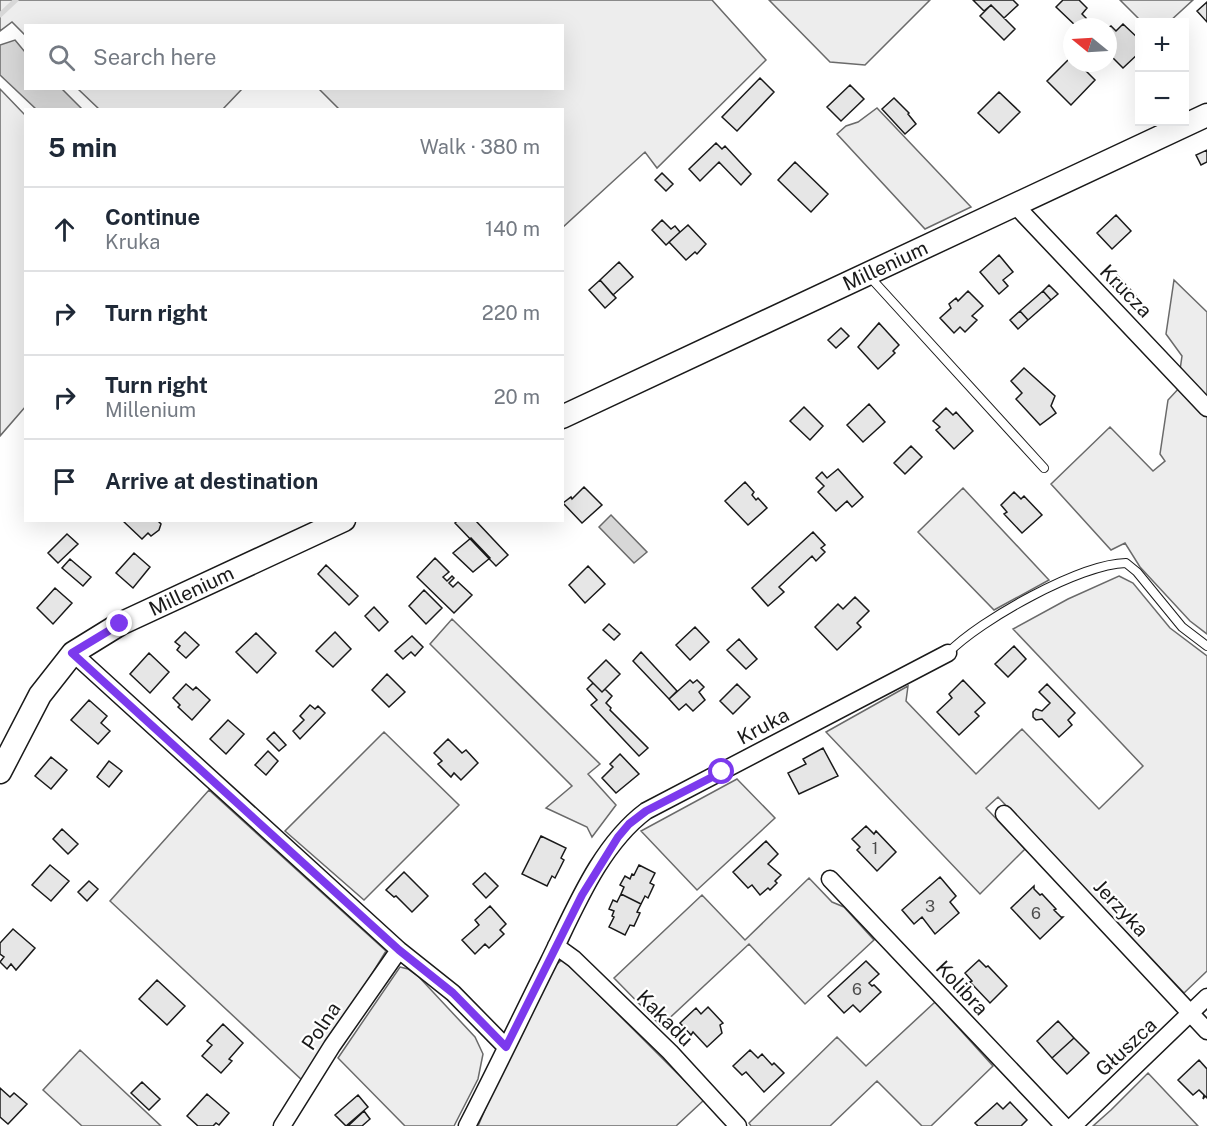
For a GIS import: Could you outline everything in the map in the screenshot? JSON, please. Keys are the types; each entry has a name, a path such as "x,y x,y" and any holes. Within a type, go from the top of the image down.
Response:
{"street":[{"name":"Millenium","path":"564,416 1014,204 1204,120"},
{"name":"Krucza","path":"1014,204 1207,408"},
{"name":"Millenium","path":"0,772 40,695 72,653 120,624 340,522"},
{"path":"72,653 399,950 453,993 506,1047"},
{"name":"Kruka","path":"467,1126 582,895 618,837 646,811 948,653"},
{"name":"Jerzyka","path":"1004,814 1207,1031"},
{"name":"Kolibra","path":"830,879 1064,1126"},
{"name":"Kakadu","path":"556,946 574,959 670,1052 738,1126"},
{"name":"Polna","path":"282,1126 332,1046 399,950"},
{"name":"Głuszca","path":"1073,1126 1207,998"}],"lane":[{"path":"866,274 1044,468"},
{"name":"Kruka","path":"948,653 958,642 988,621 1030,598 1073,577 1109,564 1126,563 1137,572 1182,627 1207,646"}],"shaded area":[{"path":"0,0 712,0 766,60 657,168 645,152 564,226 564,108 338,108 320,90 564,90 564,24 24,24 24,34 12,22 0,31"},
{"path":"769,0 930,0 865,65 830,62"},
{"path":"1120,0 1193,0 1173,18 1138,18"},
{"path":"15,40 24,51 24,90 63,90 81,108 35,108 0,75 0,45"},
{"path":"0,89 24,114 24,408 0,436"},
{"path":"79,90 241,90 224,108 98,108"},
{"path":"877,108 971,207 925,229 837,134 846,126 858,122"},
{"path":"1174,280 1207,312 1207,398 1180,370 1182,356 1166,334"},
{"path":"1180,387 1207,415 1207,634 1190,621 1140,567 1125,543 1111,550 1051,484 1110,427 1153,471 1165,461 1160,454 1168,400"},
{"path":"963,488 1049,580 994,610 918,532"},
{"path":"611,515 647,552 634,563 599,527"},
{"path":"1119,576 1133,583 1170,628 1207,656 1207,971 1184,993 998,797 986,808 1025,849 980,894 826,732 908,686 906,701 976,774 1022,729 1099,809 1143,766 1013,629 1068,599"},
{"path":"452,619 600,764 588,774 616,805 592,837 587,827 546,808 572,786 430,644"},
{"path":"384,732 459,805 364,900 285,831"},
{"path":"737,779 775,818 697,890 641,831"},
{"path":"209,790 386,951 302,1080 110,901"},
{"path":"809,878 832,902 844,907 874,940 805,1004 749,944 661,1026 614,978 702,895 745,940"},
{"path":"562,960 704,1100 676,1126 478,1126 507,1058 553,967"},
{"path":"400,967 408,969 419,977 475,1037 483,1054 478,1079 454,1126 405,1126 338,1058"},
{"path":"935,1002 993,1066 931,1126 922,1126 877,1081 830,1126 751,1126 749,1123 837,1037 866,1066"},
{"path":"80,1050 161,1126 82,1126 43,1090"},
{"path":"1148,1073 1198,1126 1093,1126 1111,1110"}],"building":[{"path":"973,0 1013,0 1018,5 1004,18 991,5 984,11"},
{"path":"1063,0 1079,0 1087,8 1082,14 1086,18 1068,18 1056,7"},
{"path":"1207,2 1207,22 1197,11"},
{"path":"991,5 1015,29 1004,40 980,16"},
{"path":"1123,24 1135,35 1135,57 1123,68 1117,62 1117,30"},
{"path":"1063,65 1063,72 1087,72 1095,80 1071,105 1047,81"},
{"path":"760,78 774,92 737,131 722,117"},
{"path":"850,85 864,99 841,121 827,107"},
{"path":"999,92 1020,112 999,133 978,113"},
{"path":"894,98 916,124 905,134 882,109"},
{"path":"716,143 722,149 725,146 751,174 741,185 719,162 700,181 689,169"},
{"path":"1207,150 1207,162 1201,165 1196,155"},
{"path":"795,162 828,194 811,212 778,180"},
{"path":"662,173 673,184 666,191 655,180"},
{"path":"1116,215 1131,231 1112,249 1097,233"},
{"path":"662,220 671,229 675,226 680,232 666,245 652,230"},
{"path":"688,225 706,244 697,254 695,252 686,260 669,242"},
{"path":"999,255 1013,272 1003,280 1008,286 999,294 980,272"},
{"path":"619,262 633,277 613,295 600,280"},
{"path":"1117,275 1139,299 1131,306 1109,282"},
{"path":"600,280 616,298 605,308 589,290"},
{"path":"1049,285 1058,294 1051,300 1043,291"},
{"path":"968,291 983,306 972,316 977,320 965,332 960,327 954,333 940,318 951,308 949,304 956,298 958,301"},
{"path":"1043,291 1051,300 1028,320 1020,311"},
{"path":"1020,311 1028,320 1018,329 1010,320"},
{"path":"879,323 899,345 893,351 895,353 878,369 858,347"},
{"path":"841,328 849,336 836,348 828,340"},
{"path":"1024,368 1055,396 1051,406 1056,413 1040,425 1016,399 1022,393 1011,381"},
{"path":"869,404 885,422 863,442 847,425"},
{"path":"804,407 823,426 810,440 790,421"},
{"path":"946,408 953,415 956,412 973,431 954,449 936,430 940,427 933,421"},
{"path":"911,446 922,457 905,474 894,463"},
{"path":"838,469 863,497 852,507 847,501 836,511 818,492 824,486 816,478 822,472 827,478"},
{"path":"745,482 754,492 752,495 756,500 758,498 767,508 748,525 725,501"},
{"path":"584,487 602,505 582,523 564,504 571,497 572,499"},
{"path":"1014,492 1021,499 1024,496 1042,515 1022,533 1004,514 1007,512 1001,505"},
{"path":"124,522 159,522 161,524 159,530 151,536 148,533 142,539"},
{"path":"477,522 508,555 496,566 455,523"},
{"path":"813,532 825,545 821,548 825,552 816,561 812,556 779,587 784,592 768,606 752,588"},
{"path":"67,534 78,544 58,563 48,553"},
{"path":"471,538 490,558 473,572 453,553"},
{"path":"134,553 150,567 133,588 116,573"},
{"path":"435,558 449,572 443,577 447,581 452,576 454,578 449,583 453,587 458,582 472,595 454,613 417,577"},
{"path":"70,559 91,577 83,586 62,568"},
{"path":"326,565 358,596 349,605 318,574"},
{"path":"588,566 605,584 585,603 569,585"},
{"path":"55,588 72,603 53,624 37,608"},
{"path":"424,590 442,608 426,624 409,606"},
{"path":"855,597 869,611 857,623 861,627 837,650 815,627 838,604 843,609"},
{"path":"374,607 388,622 379,631 365,616"},
{"path":"609,624 620,634 614,640 603,630"},
{"path":"695,627 709,642 690,660 676,645"},
{"path":"185,632 199,645 186,658 177,650 180,646 175,642"},
{"path":"335,632 351,649 333,667 316,651"},
{"path":"256,633 276,653 257,673 236,652"},
{"path":"412,636 423,647 415,656 411,652 403,659 395,651"},
{"path":"739,639 757,659 746,669 727,650"},
{"path":"1014,646 1026,659 1008,677 995,664"},
{"path":"641,652 677,691 669,699 633,661"},
{"path":"149,653 169,672 150,693 130,674"},
{"path":"606,660 620,674 602,692 588,678"},
{"path":"387,674 405,692 389,707 372,690"},
{"path":"690,680 693,683 697,680 704,687 699,692 705,700 693,711 686,704 679,710 669,699"},
{"path":"963,680 985,703 975,712 979,716 959,735 937,712 952,698 949,694"},
{"path":"593,683 602,692 605,689 612,696 606,703 611,708 610,710 648,748 639,756 591,705 597,700 587,689"},
{"path":"186,684 193,690 196,687 210,700 192,720 178,707 180,705 173,698"},
{"path":"737,684 750,697 733,714 720,701"},
{"path":"1047,684 1075,713 1068,720 1072,725 1059,737 1042,719 1036,720 1033,717 1036,709 1042,711 1050,703 1039,692"},
{"path":"89,700 107,716 101,723 110,731 98,744 71,720"},
{"path":"310,705 315,709 318,706 325,713 300,739 293,731 304,720 300,716"},
{"path":"228,720 244,734 226,754 210,739"},
{"path":"274,732 286,745 279,751 267,739"},
{"path":"448,739 462,753 466,750 478,763 461,780 454,773 451,777 438,764 442,761 434,753"},
{"path":"823,748 838,776 799,794 788,773 806,764 803,759"},
{"path":"268,751 278,761 266,775 255,765"},
{"path":"620,754 639,774 616,793 602,778 613,767 610,764"},
{"path":"51,757 67,770 51,789 35,776"},
{"path":"109,761 122,771 109,787 97,777"},
{"path":"866,826 874,834 876,831 896,852 877,871 857,850 860,847 852,839"},
{"path":"62,829 78,844 68,854 53,839"},
{"path":"541,836 566,848 561,858 564,860 555,878 552,876 547,886 522,874"},
{"path":"766,841 778,854 768,864 781,875 770,890 768,888 760,895 752,885 748,888 733,872"},
{"path":"50,865 69,881 51,901 32,885"},
{"path":"639,865 655,873 650,883 654,885 648,898 645,896 641,904 621,894 624,887 620,885 625,876 630,879 632,874 634,875"},
{"path":"404,872 428,896 412,912 396,896 394,897 386,890"},
{"path":"485,873 498,886 486,898 473,884"},
{"path":"940,877 956,896 950,902 959,913 935,934 922,917 914,924 902,910"},
{"path":"89,881 98,889 87,901 78,892"},
{"path":"1034,886 1034,889 1040,895 1042,894 1056,909 1054,910 1063,917 1040,939 1011,908"},
{"path":"621,894 641,904 634,926 630,925 625,935 609,927 614,911 609,909 613,900 617,902"},
{"path":"490,906 506,924 500,930 504,934 489,948 485,944 475,954 462,940 479,925 475,920"},
{"path":"13,929 35,948 16,970 11,964 7,969 0,962 4,957 0,954 0,943"},
{"path":"979,960 1007,986 990,1003 970,982 972,981 965,973"},
{"path":"866,961 879,974 869,983 881,992 860,1012 853,1005 844,1013 828,996"},
{"path":"157,980 185,1006 167,1025 139,999"},
{"path":"708,1007 723,1023 720,1025 722,1033 707,1047 693,1032 691,1035 680,1023 696,1008 701,1014"},
{"path":"1058,1021 1074,1038 1052,1058 1037,1041"},
{"path":"223,1024 243,1043 229,1059 232,1061 221,1073 202,1056 212,1045 207,1041"},
{"path":"1074,1038 1089,1053 1067,1074 1052,1058"},
{"path":"750,1050 758,1058 762,1054 784,1073 764,1092 746,1072 742,1075 733,1066"},
{"path":"1199,1060 1207,1069 1207,1098 1205,1096 1203,1099 1204,1095 1199,1090 1193,1095 1178,1080"},
{"path":"142,1082 160,1099 149,1110 131,1093"},
{"path":"0,1088 10,1097 14,1093 27,1104 8,1124 0,1117"},
{"path":"207,1094 229,1113 219,1125 216,1123 213,1126 198,1126 187,1116"},
{"path":"358,1095 368,1107 346,1126 335,1115"},
{"path":"1010,1102 1027,1120 1021,1126 978,1126 975,1123 997,1103 1003,1109"},
{"path":"364,1111 370,1119 362,1126 348,1126"}],"waterway":[{"path":"0,15 16,0"}],"route":[{"path":"120,624 72,653 399,950 453,993 506,1047 582,895 618,837 629,824 646,811 722,772"}]}
